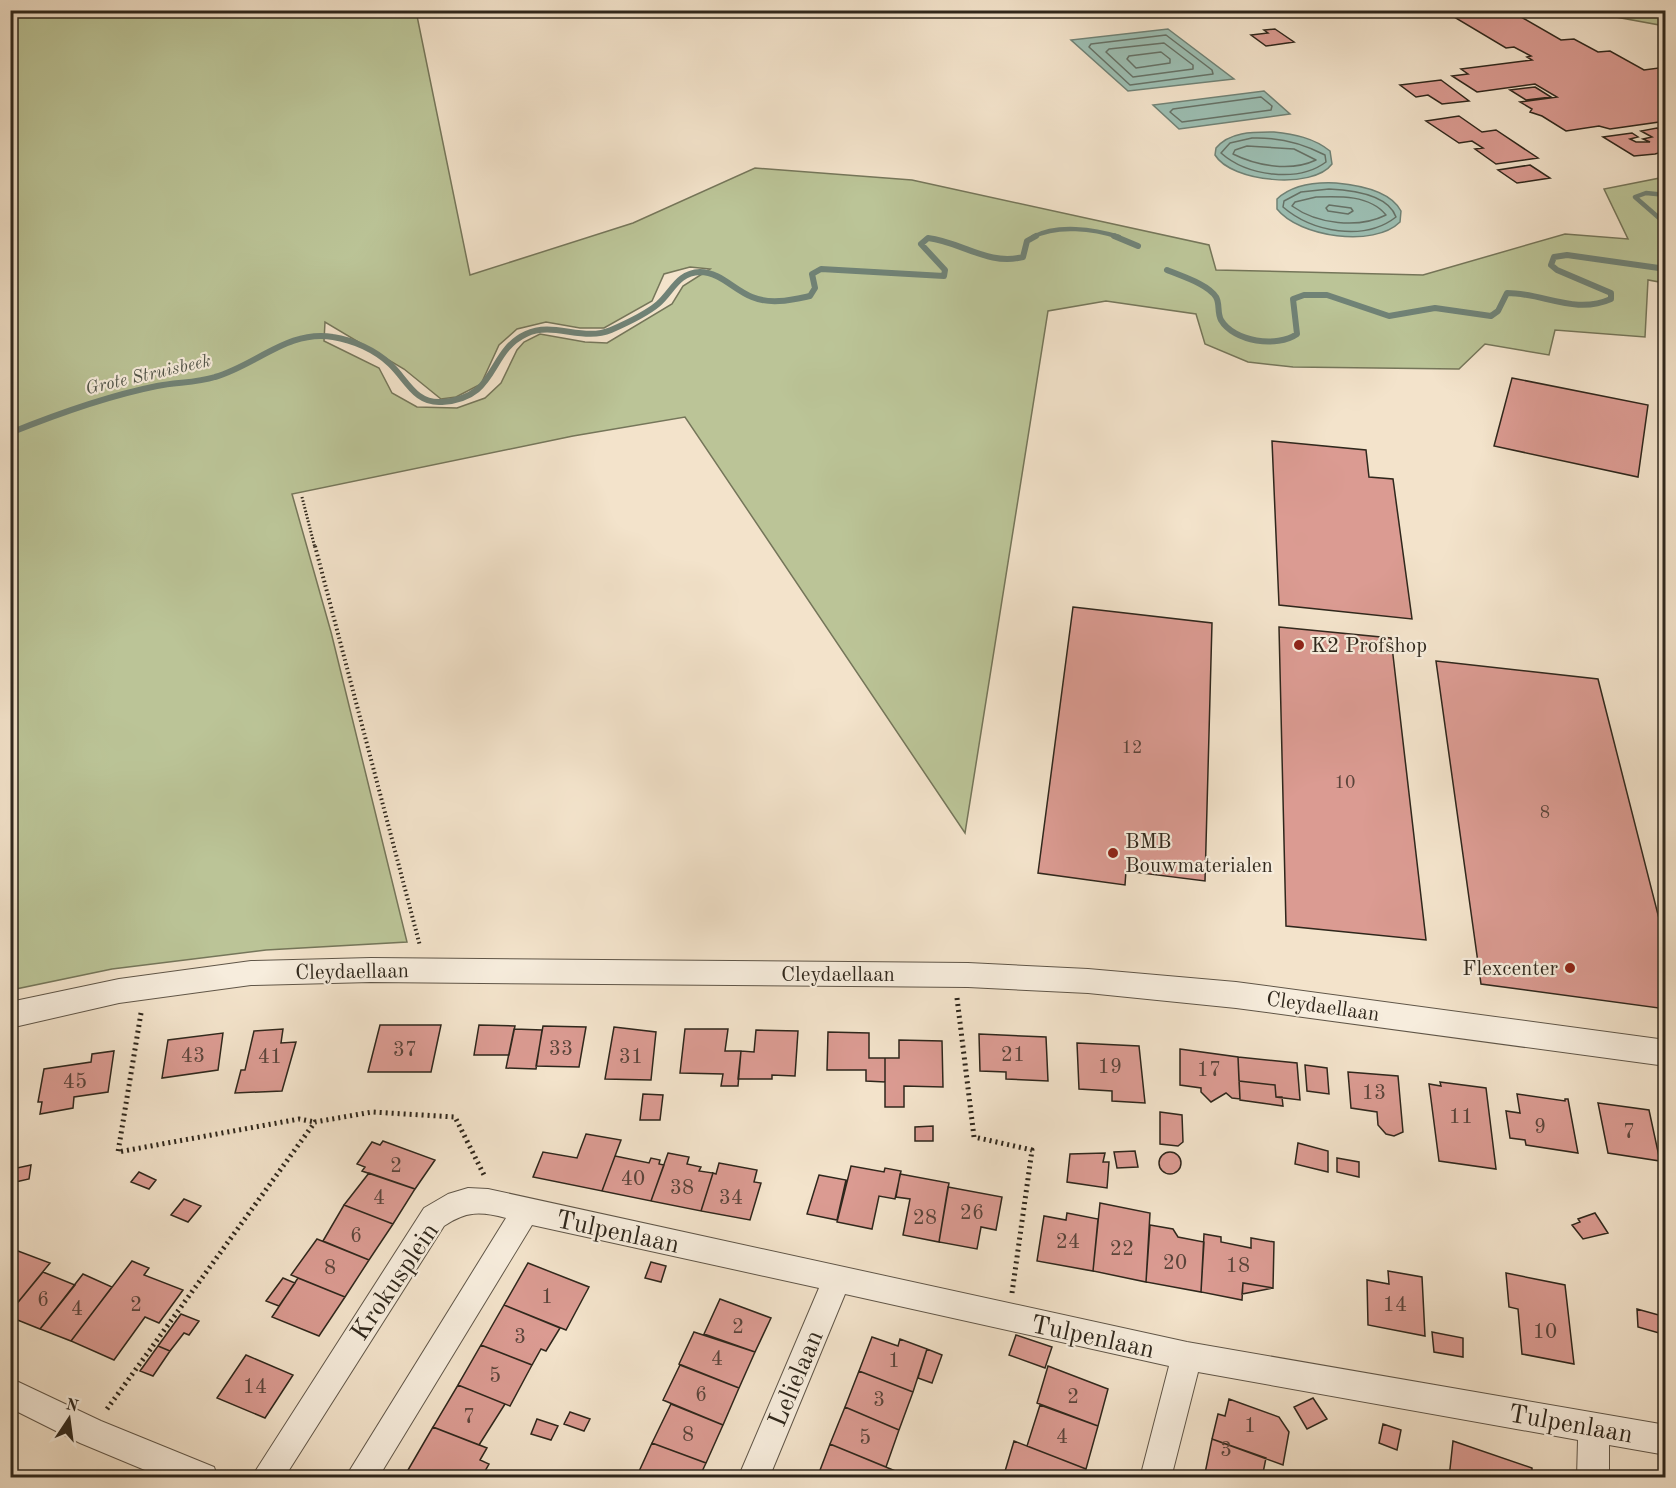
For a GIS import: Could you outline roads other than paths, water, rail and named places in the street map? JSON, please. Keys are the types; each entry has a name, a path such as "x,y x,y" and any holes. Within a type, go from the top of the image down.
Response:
{"street":[{"name":"Cleydaellaan","path":"10,1015 119,991 251,973 427,971 968,975 1088,981 1236,994 1665,1053"},
{"name":"Krokusplein","path":"266,1478 434,1217 454,1202 472,1198 525,1210"},
{"name":"Tulpenlaan","path":"525,1210 1186,1356 1665,1440"},
{"path":"360,1478 525,1210"},
{"name":"Lelielaan","path":"753,1478 837,1280"},
{"path":"1155,1478 1186,1356"},
{"path":"17,1399 203,1478"},
{"path":"1593,1478 1594,1428"}],"water":[{"path":"1168,29 1234,79 1128,91 1071,40"},
{"path":"1264,91 1290,114 1179,129 1153,105"},
{"path":"1274,132 1296,135 1317,143 1330,151 1332,164 1322,172 1308,177 1291,180 1272,179 1254,177 1237,171 1224,164 1215,155 1216,148 1222,142 1235,135"},
{"path":"1336,183 1363,187 1381,193 1396,204 1401,211 1400,222 1388,230 1373,235 1337,236 1302,226 1288,219 1277,209 1277,199 1290,190 1312,184"}],"waterway":[{"name":"Grote Struisbeek","path":"1666,195 1646,193 1635,197 1666,224"},
{"path":"1033,237 1064,229 1098,232 1119,237"},
{"name":"Grote Struisbeek","path":"10,433 101,400 157,386 215,377 230,372 287,343 317,336 341,338 371,350 390,364 412,390 425,399 433,402 460,399 474,392 491,373 504,352 526,334 547,330 590,334 611,330 653,308 676,283 692,273 714,275 745,294 766,301 781,301 810,296 815,288 812,274 821,269 944,276 945,270 921,244 928,238 987,256 1010,259 1023,257 1027,241 1036,236"},
{"name":"Grote Struisbeek","path":"1114,236 1138,246"},
{"name":"Grote Struisbeek","path":"1167,270 1194,281 1212,292 1217,299 1221,320 1227,327 1245,338 1268,342 1279,341 1297,334 1293,299 1304,295 1327,295 1389,316 1435,308 1491,316 1498,311 1507,293 1585,305 1611,299 1611,293 1557,270 1551,265 1554,257 1567,255 1666,269"}],"place":[{"name":"K2 Profshop","path":"1299,645"},
{"name":"BMB Bouwmaterialen","path":"1113,853"},
{"name":"Flexcenter","path":"1570,968"}]}
